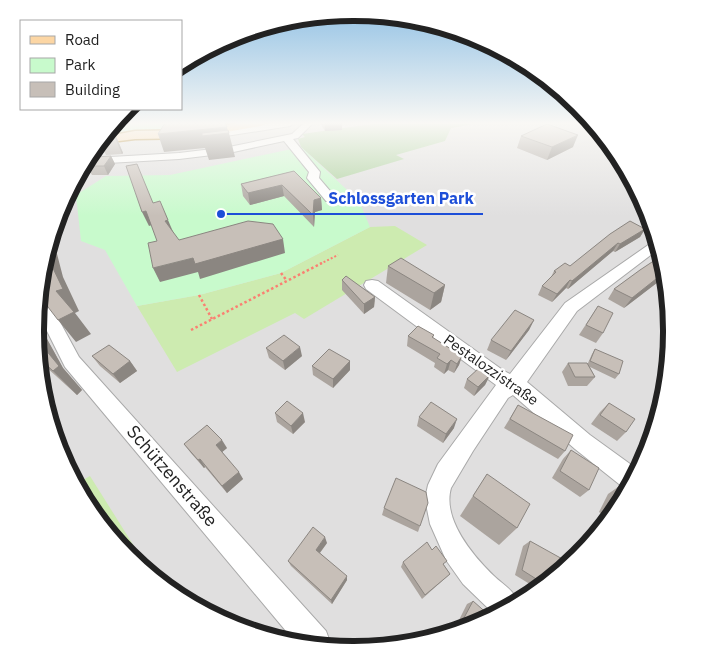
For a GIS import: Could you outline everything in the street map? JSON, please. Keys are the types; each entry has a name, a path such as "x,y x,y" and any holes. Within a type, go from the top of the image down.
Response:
{"street":[{"path":"95,161 183,154"},
{"path":"300,154 316,172 313,178 330,198"},
{"path":"502,602 490,593 462,562 448,538 440,515 437,496 444,478 501,392 515,383 571,307 652,247"},
{"name":"Pestalozzistraße","path":"372,285 497,377 515,383 534,398 566,429 627,476"},
{"name":"Schützenstraße","path":"44,308 72,362 311,638"}],"path":[{"path":"191,330 338,254"},
{"path":"281,273 287,281"},
{"path":"199,295 212,319"}],"shaded area":[{"path":"100,154 607,154 622,176 640,212 653,251 663,311 661,371 653,411 640,450 611,503 573,550 526,589 472,617 414,635 354,641 293,635 235,617 181,589 134,550 108,520 85,486 60,431 46,371 44,311 54,251 67,212 85,176"}],"green space":[{"path":"269,154 308,154 359,201 370,227 281,273 199,295 137,306 105,250 81,241 76,195 106,176 170,175"},
{"path":"309,154 400,154 396,155 404,159 337,179"},
{"path":"395,226 427,245 304,319 295,313 177,372 137,306 199,295 281,273 370,227"},
{"path":"90,476 140,556 108,520 82,480"}],"building":[{"path":"111,156 104,166 91,166 98,157"},
{"path":"137,164 153,203 160,201 168,220 165,221 179,240 248,221 273,224 283,239 195,264 193,258 153,268 148,243 157,241 146,211 142,212 126,166"},
{"path":"294,171 321,198 314,200 313,215 282,185 248,193 241,184"},
{"path":"630,221 645,229 620,244 618,243 572,281 570,280 557,294 542,286 556,272 554,271 565,263 570,266 610,234"},
{"path":"401,258 445,285 434,293 388,266"},
{"path":"655,260 658,277 632,298 614,289"},
{"path":"51,265 63,289 56,291 74,312 58,320 45,301"},
{"path":"346,276 375,297 364,304 342,280"},
{"path":"598,306 613,313 603,333 586,325"},
{"path":"515,310 534,320 511,351 491,340"},
{"path":"418,326 434,335 432,337 462,356 457,364 451,360 447,364 437,358 440,354 408,336"},
{"path":"284,335 300,347 283,361 266,348"},
{"path":"109,345 130,361 113,374 92,356"},
{"path":"44,348 59,366 53,371 45,364"},
{"path":"329,349 350,361 333,379 312,366"},
{"path":"595,349 623,361 619,374 590,361"},
{"path":"568,363 587,363 595,377 575,377"},
{"path":"479,368 490,375 478,387 467,379"},
{"path":"287,401 303,413 291,426 275,413"},
{"path":"431,402 457,419 446,434 419,417"},
{"path":"609,403 635,419 626,432 600,415"},
{"path":"518,405 573,435 565,451 510,419"},
{"path":"207,425 222,440 216,445 239,472 222,486 200,459 198,460 184,444"},
{"path":"571,450 599,468 589,490 560,471"},
{"path":"487,474 530,504 517,528 473,496"},
{"path":"396,478 426,492 428,503 420,526 384,508"},
{"path":"618,487 620,488 609,505"},
{"path":"313,527 325,537 316,550 347,576 331,600 288,561"},
{"path":"530,541 563,559 538,580 522,570"},
{"path":"427,542 432,550 436,546 447,561 443,564 450,574 425,595 403,562"},
{"path":"473,601 485,611 472,617 463,620"}],"place":[{"name":"Schlossgarten Park","path":"221,214"}]}
